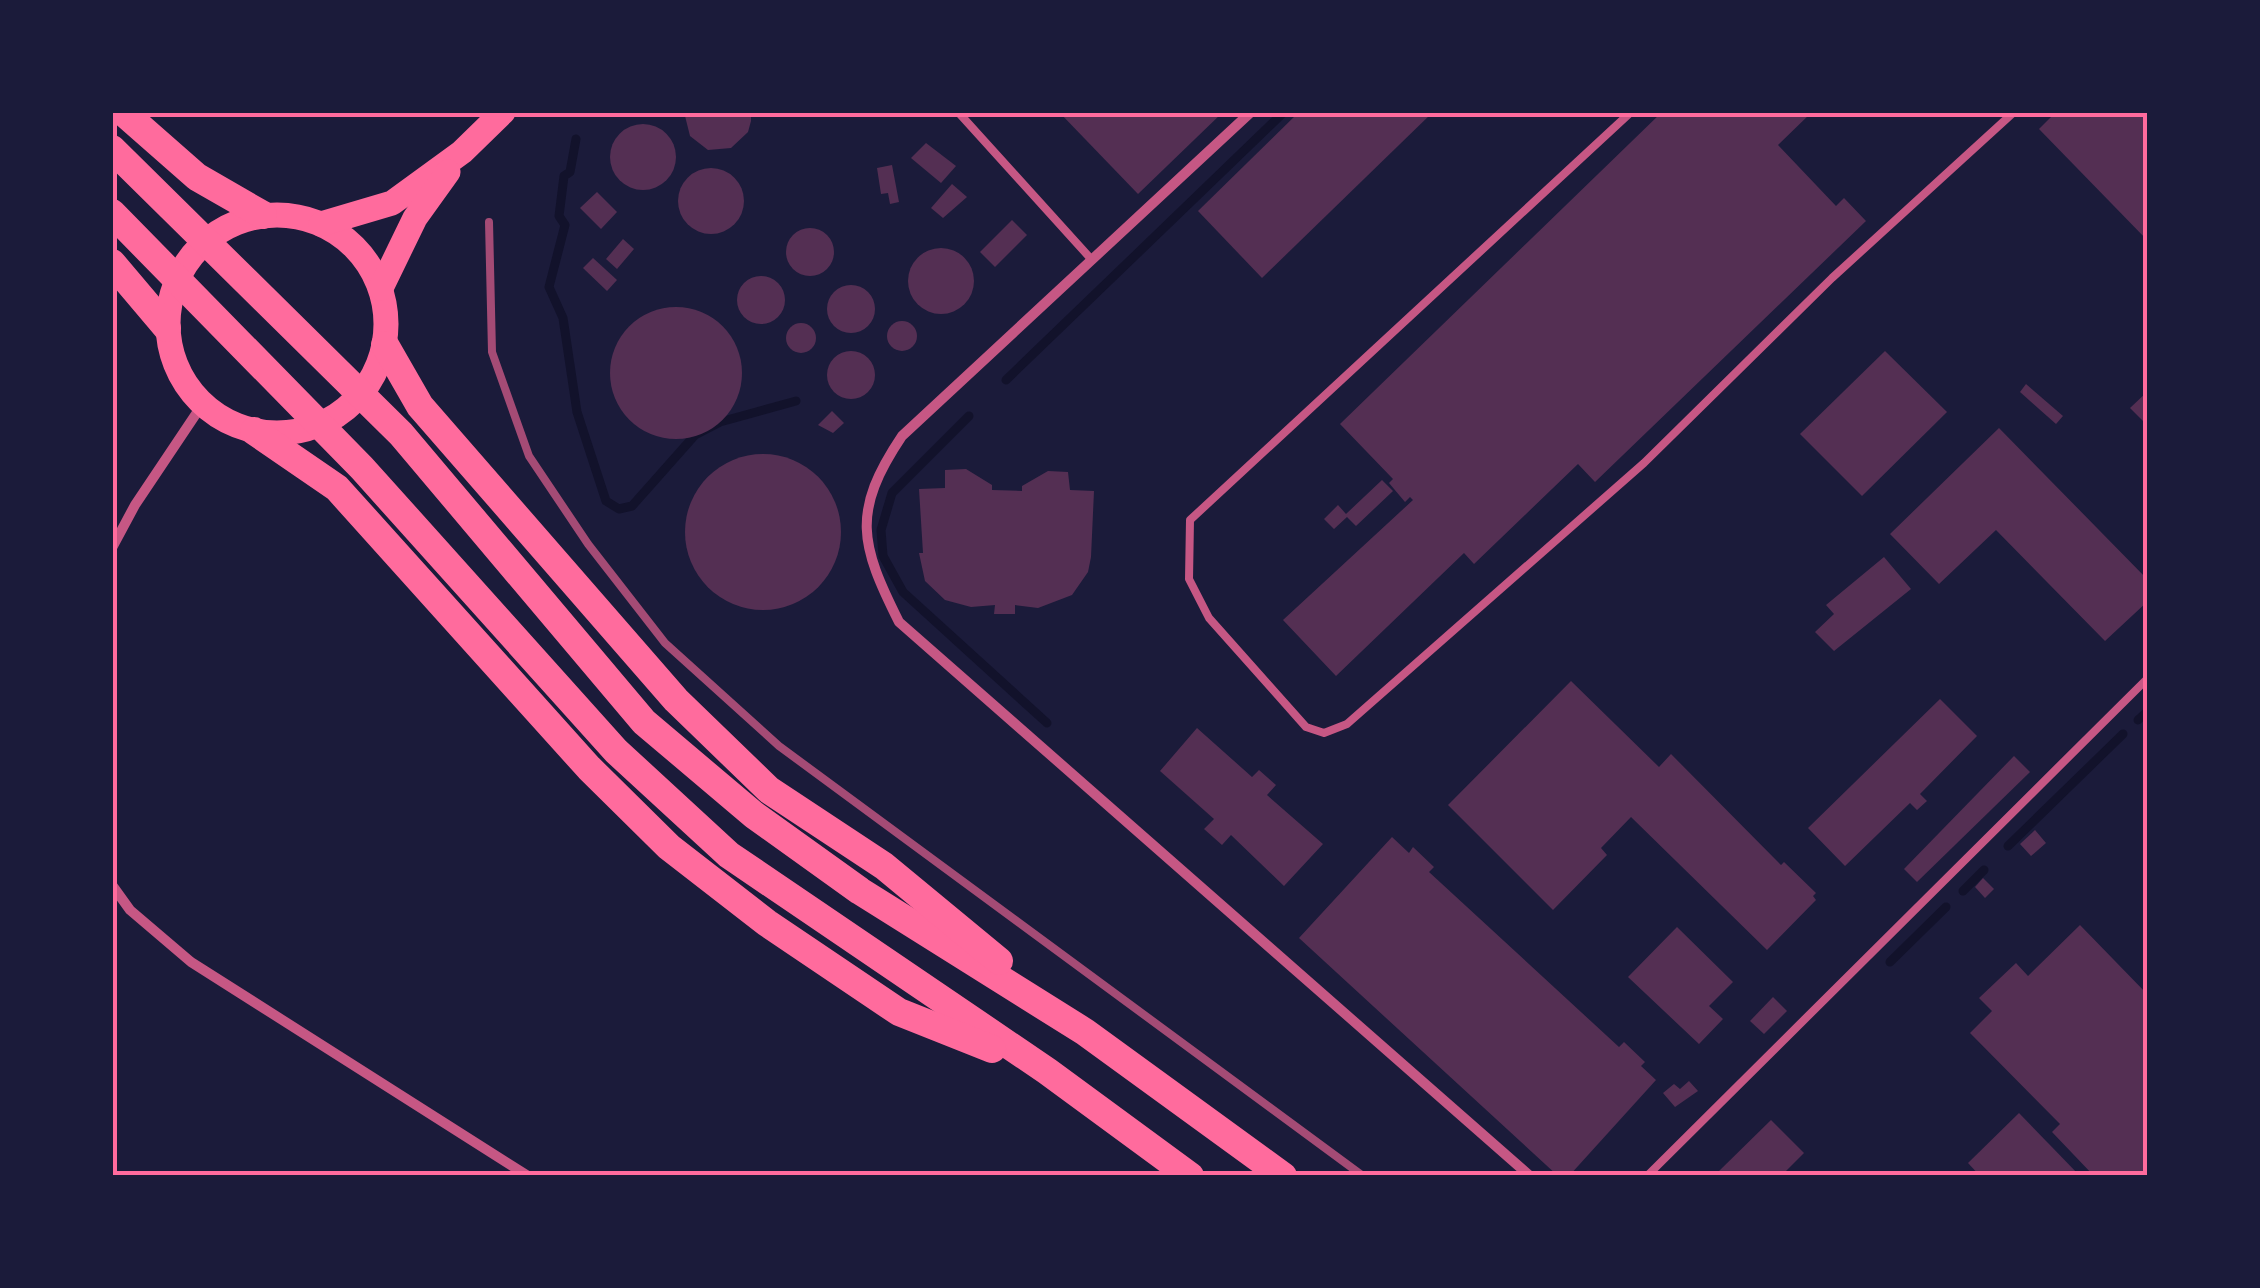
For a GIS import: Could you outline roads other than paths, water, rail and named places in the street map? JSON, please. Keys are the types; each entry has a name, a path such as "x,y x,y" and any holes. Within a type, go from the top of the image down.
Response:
{"highway":[{"path":"123,112 197,178 264,215"},
{"path":"112,149 400,434 644,722 754,815 860,891 1085,1032"},
{"path":"121,221 362,468 616,751 729,855 1047,1071 1190,1176"},
{"path":"112,263 166,328"},
{"path":"385,345 420,406 676,700 769,790 884,866 1085,1032 1283,1176"},
{"path":"254,431 337,488 589,768 669,847 766,924 899,1012 1047,1071"}],"main road":[{"path":"321,224 392,203 462,152 504,112"},
{"path":"381,288 415,218 462,152"},
{"path":"264,215 293,216 321,224 358,250 381,288 387,316 385,345 376,372 360,396 338,416 311,428 283,434 254,431 226,422 202,405 184,383 172,356 166,328 170,296 184,266 204,242 232,224 264,215"}],"street":[{"path":"1252,112 902,436 879,470 864,516 872,569 899,622 1530,1176"},
{"path":"112,548 134,505 202,405"},
{"path":"112,885 130,910 192,962 528,1176"}],"lane":[{"path":"958,112 1092,260"},
{"path":"1631,112 1190,520 1189,579 1209,618 1306,727 1324,733 1348,724 1644,464 1832,278 2014,112"},
{"path":"1647,1176 2148,678"}],"waterway":[{"path":"1006,380 1284,112"},
{"path":"576,139 570,172 564,176 559,216 565,225 549,287 563,318 577,412 606,501 619,509 632,506 695,435 720,422 796,401"},
{"path":"969,416 892,493 881,530 883,556 903,592 1047,723"},
{"path":"2138,720 2148,711"},
{"path":"2008,846 2123,734"},
{"path":"1963,891 1984,870"},
{"path":"1890,962 1946,907"}],"railway":[{"path":"489,222 492,352 529,456 588,544 665,643 779,746 1363,1176"}]}
